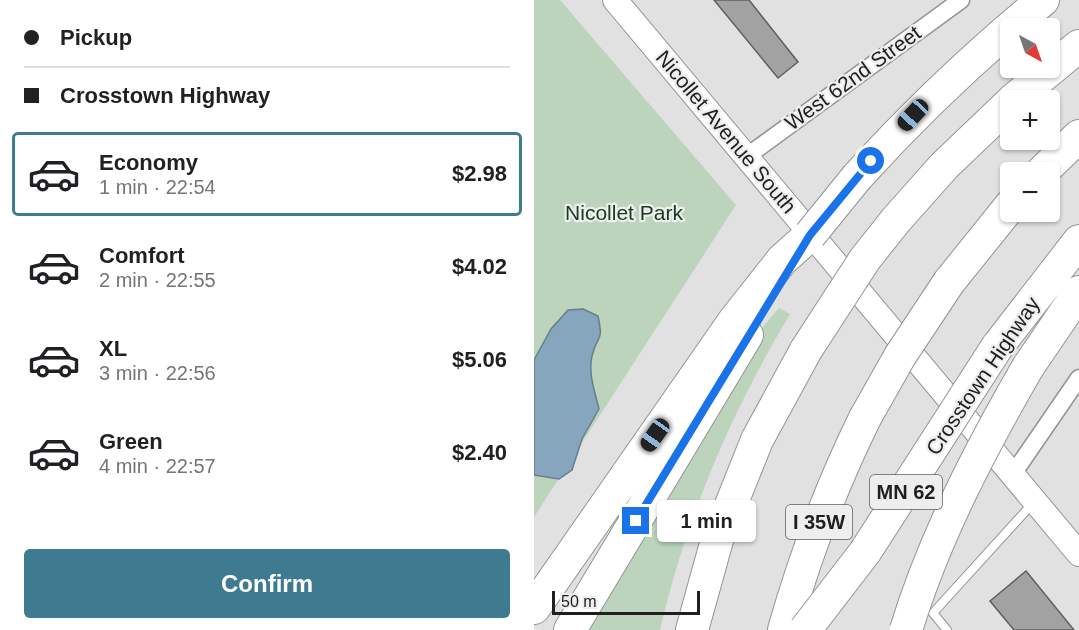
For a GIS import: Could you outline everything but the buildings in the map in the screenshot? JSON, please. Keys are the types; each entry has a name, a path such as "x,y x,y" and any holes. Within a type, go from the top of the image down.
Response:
{"highway":[{"path":"534,608 766,291 792,268 810,235 857,177 913,115 967,64 1043,0"},
{"path":"1025,90 1079,46"},
{"path":"692,630 717,540 757,440 806,350 865,259 896,220 944,166 1000,112"},
{"path":"1052,162 1079,136"},
{"name":"I 35W","path":"783,630 804,558 843,462 865,418 900,356 949,282 1000,219"},
{"name":"Crosstown Highway","path":"805,630 865,552 997,347 1079,241"},
{"path":"570,630 766,291"},
{"path":"906,630 916,598 996,421 1028,367 1079,292"}],"main road":[{"name":"Nicollet Avenue South","path":"615,0 1079,554"}],"street":[{"name":"West 62nd Street","path":"746,157 961,0"},
{"path":"1013,474 1079,378"}],"lane":[{"path":"947,630 933,614 1035,501"}],"green space":[{"name":"Nicollet Park","path":"534,0 560,0 736,205 534,517"},
{"path":"779,308 790,314 748,389 713,467 683,547 660,630 582,630 757,334"}],"water":[{"path":"583,309 598,316 600,325 600,335 592,356 591,369 599,409 582,439 572,470 559,479 534,475 534,360 551,329 568,310"}],"route":[{"path":"636,521 810,235 871,161"}]}
